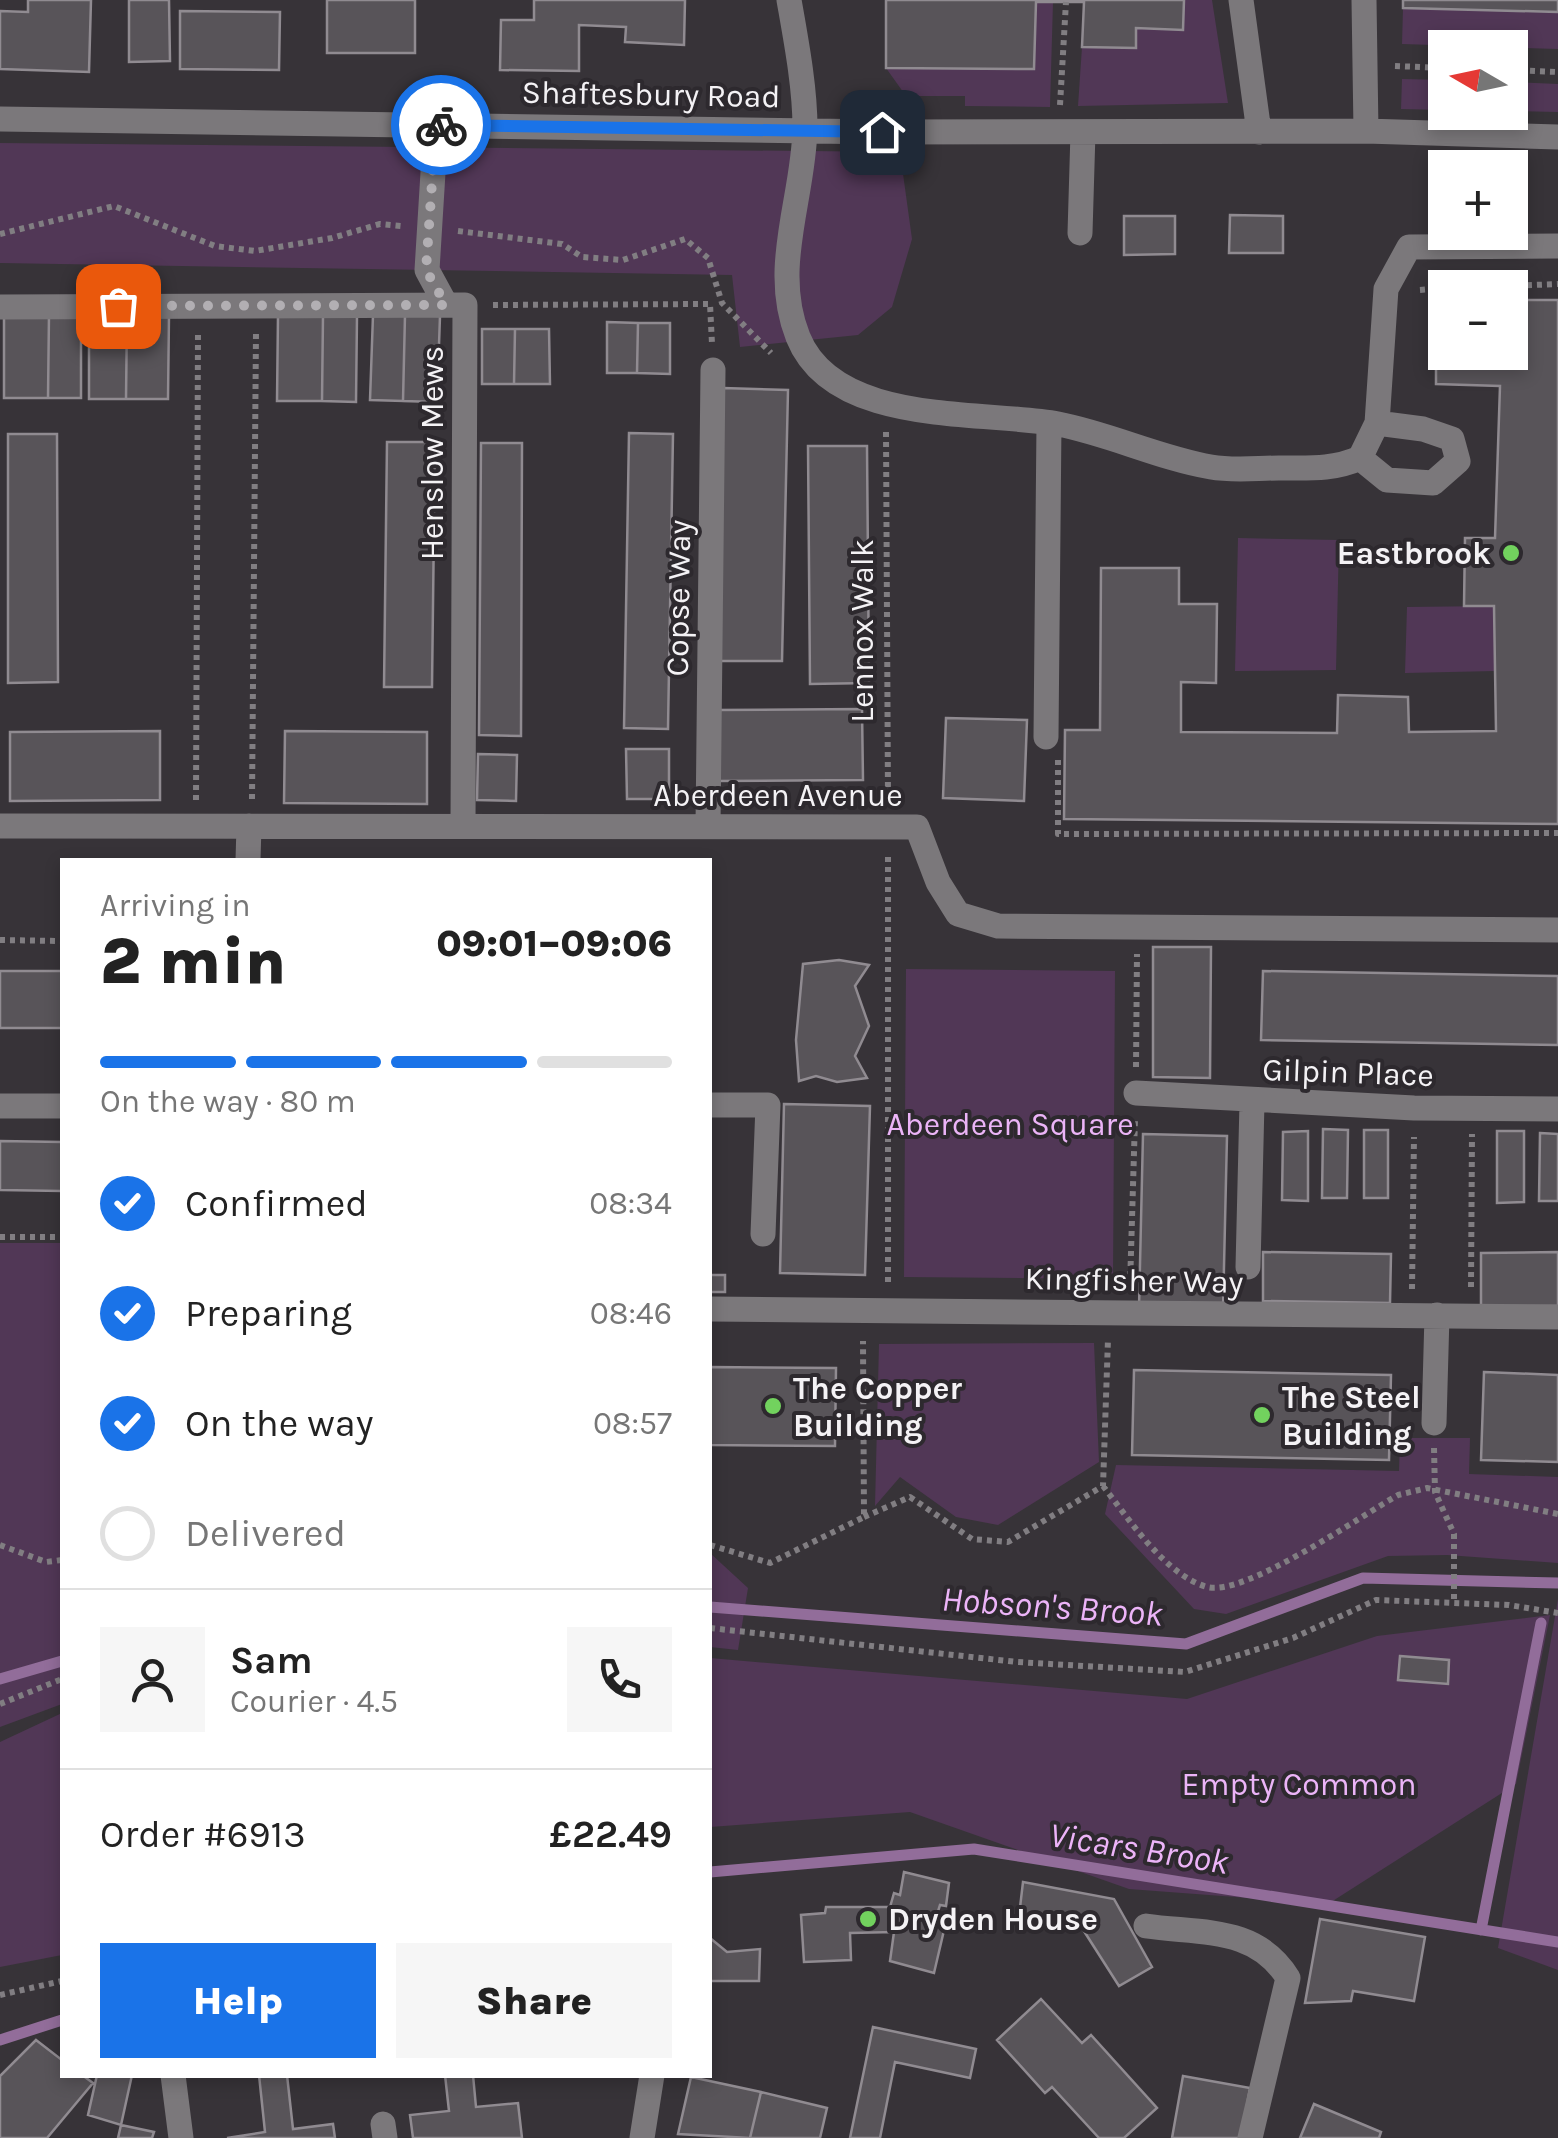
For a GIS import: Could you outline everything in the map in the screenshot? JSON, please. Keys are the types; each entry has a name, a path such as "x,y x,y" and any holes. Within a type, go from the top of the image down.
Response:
{"street":[{"path":"789,0 805,128 788,228 789,299 798,338 815,364 864,395 913,411 1049,423 1213,468 1335,468 1360,458 1377,423 1386,289 1409,248 1558,246"},
{"path":"1241,0 1259,132"},
{"path":"1364,0 1366,131"},
{"name":"Shaftesbury Road","path":"0,120 882,132 1366,131 1558,137"},
{"path":"436,124 426,270 455,305"},
{"path":"1071,132 1080,233"},
{"name":"Henslow Mews","path":"0,307 455,305 463,826"},
{"name":"Copse Way","path":"708,826 713,370"},
{"path":"1049,423 1052,747"},
{"path":"1360,458 1386,480 1433,483 1458,461 1452,438 1423,429 1377,423"},
{"name":"Aberdeen Avenue","path":"0,826 917,827 938,882 958,914 998,926 1558,930"},
{"path":"248,858 250,826"},
{"name":"Gilpin Place","path":"1136,1093 1252,1102 1558,1109"},
{"path":"1248,1267 1252,1102"},
{"path":"712,1105 768,1105 763,1234"},
{"path":"0,1106 60,1106"},
{"name":"Kingfisher Way","path":"712,1309 1558,1317"},
{"path":"1424,1316 1434,1423"},
{"path":"1146,1926 1252,1940 1274,1955 1288,1978 1250,2138"},
{"path":"173,2078 182,2138"},
{"path":"642,2138 652,2078"}],"path":[{"path":"1066,2 1071,132"},
{"path":"1364,65 1428,67"},
{"path":"1528,71 1558,72"},
{"path":"0,234 114,206 215,246 255,251 332,238 380,224 562,244 582,257 623,260 685,239 708,258 722,303 778,361"},
{"path":"1528,285 1558,284"},
{"path":"455,305 722,303"},
{"path":"710,304 713,370"},
{"path":"196,826 198,306"},
{"path":"250,826 256,306"},
{"name":"Lennox Walk","path":"864,1517 875,1310 888,826 886,420"},
{"path":"1052,747 1058,834 1558,832"},
{"path":"0,940 60,940"},
{"path":"1414,1108 1424,1316"},
{"path":"1471,1316 1472,1108"},
{"path":"0,1236 60,1237"},
{"path":"1109,1312 1103,1486 1159,1556 1207,1587 1242,1586 1398,1495 1427,1488 1558,1514"},
{"path":"1434,1423 1435,1492 1454,1534 1454,1602"},
{"path":"712,1546 770,1563 910,1497 972,1539 1008,1542 1103,1486"},
{"path":"0,1545 46,1562 60,1560"},
{"path":"712,1628 1017,1662 1185,1672 1292,1638 1376,1600 1454,1602 1558,1613"},
{"path":"0,1704 60,1680"},
{"path":"0,1995 60,1982"}],"green space":[{"path":"1184,0 1212,0 1228,103 1078,106 1082,47 1136,28 1182,30"},
{"path":"1036,2 1053,2 1050,107 965,106 965,96 906,96 886,68 1033,69"},
{"path":"1403,8 1558,12 1558,49 1528,48 1528,30 1428,30 1428,45 1402,44"},
{"path":"1402,79 1428,80 1428,110 1401,109"},
{"path":"1528,83 1558,84 1558,112 1528,111"},
{"path":"0,143 900,152 912,239 892,307 858,335 740,347 732,275 0,263"},
{"path":"1238,538 1339,540 1336,670 1235,671"},
{"path":"1494,606 1495,671 1405,673 1407,607"},
{"name":"Aberdeen Square","path":"906,969 1115,971 1113,1279 904,1277"},
{"path":"0,1243 60,1243 60,1705 0,1727"},
{"path":"1094,1343 1099,1462 998,1525 956,1517 900,1477 875,1506 879,1344"},
{"path":"1400,1438 1470,1438 1469,1474 1558,1477 1558,1563 1447,1555 1388,1556 1226,1614 1194,1609 1105,1514 1116,1465 1399,1471"},
{"path":"712,1555 748,1588 738,1650 712,1647"},
{"path":"1558,1599 1558,1970 1498,1948"},
{"name":"Empty Common","path":"1550,1615 1516,1784 1328,1904 1129,1889 910,1812 712,1827 712,1658 1187,1699 1377,1636"},
{"path":"60,1714 60,1955 0,1967 0,1742"}],"building":[{"path":"28,0 91,0 89,72 0,69 0,11 28,12"},
{"path":"129,0 169,0 170,61 129,62"},
{"path":"327,0 415,0 415,53 327,53"},
{"path":"534,0 685,0 684,45 625,42 626,27 579,25 579,71 500,70 501,20 534,20"},
{"path":"886,0 1184,0 1183,30 1136,28 1136,48 1082,47 1084,2 1036,2 1034,69 886,68"},
{"path":"1403,0 1558,0 1558,12 1403,8"},
{"path":"180,11 280,12 279,70 180,69"},
{"path":"1230,215 1283,216 1283,253 1229,253"},
{"path":"1124,216 1175,216 1175,254 1124,255"},
{"name":"Eastbrook","path":"1528,300 1558,300 1558,824 1064,819 1065,730 1100,730 1101,568 1179,568 1179,604 1217,604 1216,683 1181,682 1181,732 1337,733 1338,695 1408,697 1409,732 1496,731 1494,606 1464,606 1465,538 1495,538 1500,386 1436,384 1436,370 1528,370"},
{"path":"4,314 49,314 48,398 4,398"},
{"path":"49,314 81,314 81,398 48,398"},
{"path":"89,315 127,315 126,399 89,399"},
{"path":"127,315 169,315 168,399 126,399"},
{"path":"278,315 323,315 322,401 277,401"},
{"path":"323,315 357,316 356,402 322,401"},
{"path":"373,315 405,315 403,401 370,400"},
{"path":"405,315 440,316 437,402 403,401"},
{"path":"607,322 638,323 637,373 607,373"},
{"path":"638,323 670,323 670,374 637,373"},
{"path":"482,329 515,329 514,384 482,384"},
{"path":"515,329 549,329 550,384 514,384"},
{"path":"723,388 788,390 782,661 718,661"},
{"path":"629,433 673,434 668,729 624,728"},
{"path":"8,434 57,434 58,682 8,683"},
{"path":"387,442 435,442 432,687 384,687"},
{"path":"481,443 522,443 521,736 479,735"},
{"path":"808,446 867,446 869,683 810,684"},
{"path":"862,709 863,780 715,781 715,710"},
{"path":"946,718 1027,720 1024,801 943,798"},
{"path":"160,731 160,800 10,801 10,732"},
{"path":"285,731 427,732 427,804 284,803"},
{"path":"626,749 669,749 669,799 627,799"},
{"path":"478,754 517,755 516,801 477,800"},
{"path":"1153,947 1211,947 1210,1078 1153,1077"},
{"path":"839,960 869,965 855,986 869,1026 855,1056 867,1078 837,1082 816,1076 799,1081 796,1040 803,964"},
{"path":"0,971 60,971 60,1028 0,1028"},
{"path":"1263,971 1558,976 1558,1045 1261,1040"},
{"path":"784,1104 870,1106 865,1275 780,1273"},
{"path":"1323,1129 1348,1130 1347,1198 1322,1198"},
{"path":"1364,1130 1388,1130 1388,1198 1364,1198"},
{"path":"1308,1131 1308,1201 1282,1200 1283,1132"},
{"path":"1497,1131 1524,1131 1524,1202 1497,1203"},
{"path":"1540,1133 1558,1134 1558,1201 1539,1201"},
{"path":"1143,1134 1227,1136 1223,1310 1139,1308"},
{"path":"0,1141 60,1142 60,1191 0,1190"},
{"path":"1263,1252 1391,1254 1390,1303 1263,1301"},
{"path":"1558,1252 1558,1306 1481,1306 1481,1253"},
{"path":"712,1275 725,1275 725,1292 712,1292"},
{"name":"The Copper Building","path":"712,1367 836,1368 835,1446 712,1445"},
{"name":"The Steel Building","path":"1134,1370 1391,1375 1389,1460 1132,1455"},
{"path":"1484,1372 1558,1375 1558,1462 1481,1460"},
{"path":"1400,1656 1449,1660 1448,1684 1398,1680"},
{"name":"Dryden House","path":"904,1872 949,1883 946,1906 940,1905 934,1924 945,1926 934,1973 890,1961 894,1932 850,1933 851,1960 804,1962 801,1915 825,1913 826,1907 890,1907 894,1893 900,1895"},
{"path":"1023,1882 1114,1899 1152,1967 1119,1986 1082,1928 1019,1916"},
{"path":"1320,1919 1425,1937 1414,2001 1353,1991 1351,2001 1305,2003"},
{"path":"712,1940 727,1952 760,1949 759,1981 712,1981"},
{"path":"1041,1999 1082,2043 1091,2035 1157,2108 1124,2138 1099,2138 1052,2087 1045,2093 997,2040"},
{"path":"873,2027 976,2049 970,2078 895,2062 880,2138 850,2138"},
{"path":"36,2040 60,2058 60,2078 86,2078 93,2083 47,2138 0,2138 0,2076"},
{"path":"1183,2076 1250,2088 1241,2138 1172,2138"},
{"path":"96,2078 131,2078 121,2125 88,2115"},
{"path":"259,2078 287,2078 293,2129 333,2124 335,2138 227,2138 265,2132"},
{"path":"445,2078 473,2078 476,2107 518,2103 522,2138 413,2138 410,2115 449,2111"},
{"path":"691,2078 761,2092 750,2138 678,2134"},
{"path":"761,2092 827,2108 820,2138 750,2138"},
{"path":"1314,2104 1381,2132 1379,2138 1300,2138"},
{"path":"121,2125 154,2132 152,2138 118,2138"}],"waterway":[{"name":"Hobson's Brook","path":"712,1607 1186,1644 1363,1578 1558,1583"},
{"path":"1481,1930 1541,1623"},
{"name":"Hobson's Brook","path":"0,1679 60,1662"},
{"name":"Vicars Brook","path":"712,1872 974,1849 1558,1942"},
{"name":"Vicars Brook","path":"0,2040 60,2021"}],"way so far":[{"path":"118,306 446,305 426,270 430,168 436,124 441,125"}],"place":[{"name":"Eastbrook","path":"1511,553"},
{"name":"The Copper Building","path":"773,1406"},
{"name":"The Steel Building","path":"1262,1415"},
{"name":"Dryden House","path":"868,1919"}],"route":[{"path":"441,125 882,132"}]}
